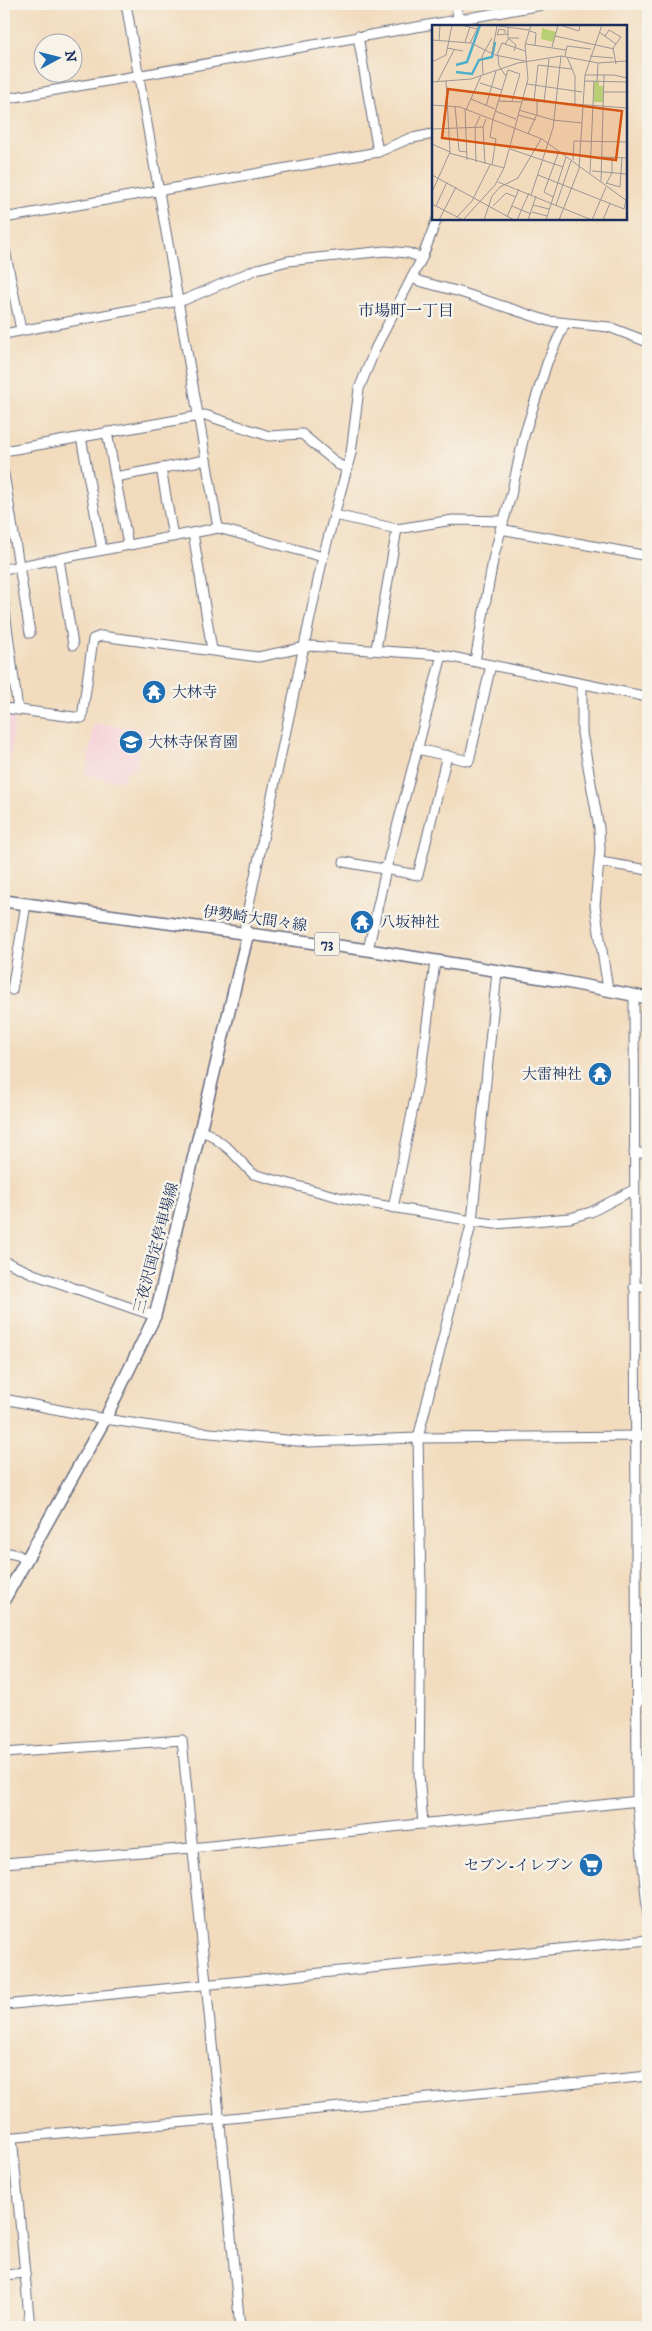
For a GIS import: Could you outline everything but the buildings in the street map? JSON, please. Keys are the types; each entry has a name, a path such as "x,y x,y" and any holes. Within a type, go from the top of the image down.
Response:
{"main road":[{"name":"伊勢崎大間々線","path":"4,901 368,950 648,998"},
{"name":"三夜沢国定停車場線","path":"4,1600 105,1419 155,1316 248,933"}],"street":[{"path":"126,4 218,528"},
{"path":"456,4 458,22"},
{"path":"437,25 548,4"},
{"path":"4,100 358,36 432,26"},
{"path":"358,36 378,152"},
{"path":"4,218 378,152 408,139 432,134"},
{"path":"248,933 245,929 245,923 323,557 348,468 358,396 363,375 422,258 437,220"},
{"path":"4,245 21,330"},
{"path":"4,334 177,302 257,269 288,261 385,251 422,258"},
{"path":"412,277 419,282 460,292 548,321 609,327 647,341 648,331"},
{"path":"475,661 502,525 524,436 547,363 565,324"},
{"path":"4,450 205,415 269,436 302,434 338,465 348,468"},
{"path":"107,432 128,546"},
{"path":"81,437 102,550"},
{"path":"115,477 206,460"},
{"path":"161,468 173,537"},
{"path":"4,474 30,633"},
{"path":"335,515 397,529 453,520 502,525 648,556"},
{"path":"4,569 218,528 323,557"},
{"path":"376,649 397,529"},
{"path":"193,533 212,650"},
{"path":"59,558 73,645"},
{"path":"4,604 18,710"},
{"path":"4,708 82,718 94,637 258,657 305,647 376,649 442,655 648,697"},
{"path":"368,950 386,869 442,655"},
{"path":"418,749 469,761 491,665"},
{"path":"582,684 582,733 599,828 600,862 595,906 608,990"},
{"path":"344,862 418,875 447,756"},
{"path":"600,862 648,870"},
{"path":"12,990 26,904"},
{"path":"393,1208 422,1063 435,962"},
{"path":"423,1824 419,1774 421,1586 418,1438 472,1221 497,972"},
{"path":"634,995 633,1190 638,1700 637,1801 648,1918"},
{"path":"201,1131 223,1145 253,1174 346,1199 472,1221 495,1224 570,1218 591,1212 633,1190"},
{"path":"634,1153 648,1153"},
{"path":"4,1261 36,1275 155,1316"},
{"path":"634,1287 648,1287"},
{"path":"4,1399 105,1419 178,1430 308,1442 418,1438 648,1436"},
{"path":"4,1552 18,1555 26,1560"},
{"path":"638,1700 648,1699"},
{"path":"4,1753 182,1740 221,2119 240,2327"},
{"path":"4,1863 192,1848 648,1800"},
{"path":"4,2005 648,1940"},
{"path":"30,2327 8,2137 221,2119 648,2076"},
{"path":"4,2275 25,2273"}],"shaded area":[{"path":"4,713 15,716 6,793 4,793"},
{"path":"94,723 143,729 136,768 126,771 124,781 86,776"}],"place":[{"name":"大林寺","path":"154,692"},
{"name":"大林寺保育園","path":"131,742"},
{"name":"八坂神社","path":"362,922"},
{"name":"大雷神社","path":"600,1074"},
{"name":"セブン-イレブン","path":"591,1865"}],"district":[{"name":"市場町一丁目","path":"406,311"}]}
